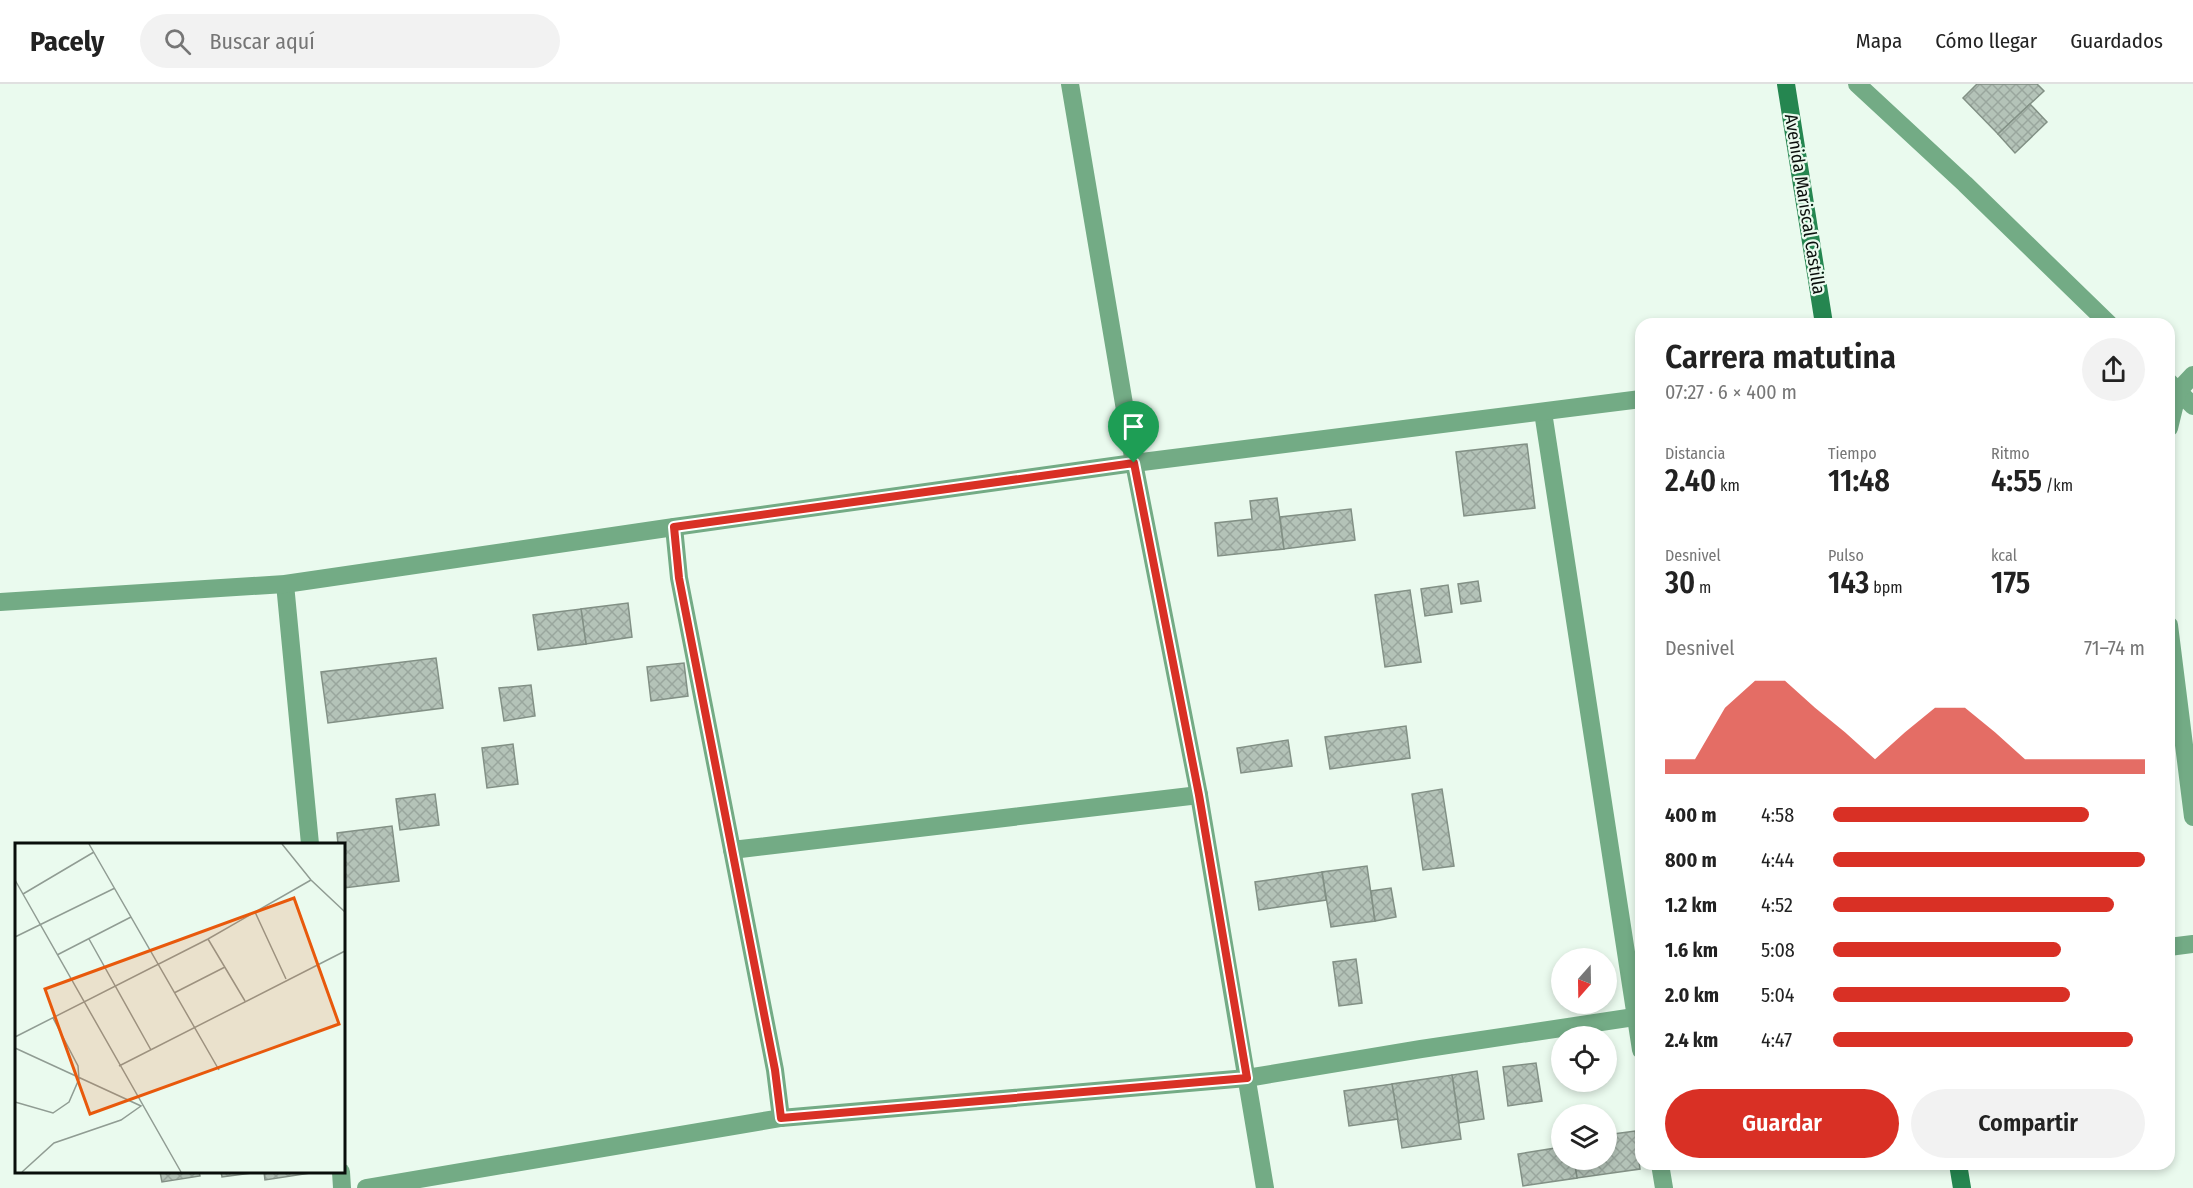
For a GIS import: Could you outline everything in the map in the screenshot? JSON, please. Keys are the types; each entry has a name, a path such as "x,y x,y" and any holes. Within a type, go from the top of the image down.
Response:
{"street":[{"path":"1070,84 1134,463 1199,795 1264,1188"},
{"name":"Avenida Mariscal Castilla","path":"1786,84 1823,318"},
{"path":"1857,84 1965,184 2103,318"},
{"path":"2175,385 2193,375"},
{"path":"2175,387 2193,406"},
{"path":"0,602 285,584 1134,463 1635,400"},
{"path":"1543,411 1635,998"},
{"path":"674,527 679,578 775,1070 781,1118"},
{"path":"285,584 310,843"},
{"path":"2175,673 2193,817"},
{"path":"732,850 1199,795"},
{"path":"2175,946 2193,944"},
{"path":"366,1188 781,1118 1247,1078 1432,1047 1635,1017"},
{"path":"1661,1170 1664,1188"},
{"path":"1959,1170 1962,1188"},
{"path":"341,1173 342,1188"}],"building":[{"path":"1977,84 2037,84 2044,91 1998,134 1963,98"},
{"path":"2030,104 2047,122 2015,153 1998,134"},
{"path":"1527,444 1535,508 1464,516 1456,452"},
{"path":"1277,498 1284,549 1218,556 1215,523 1252,519 1250,501"},
{"path":"1351,509 1355,540 1284,549 1280,517"},
{"path":"1478,581 1481,601 1461,604 1458,584"},
{"path":"1448,585 1452,612 1425,616 1421,589"},
{"path":"1410,590 1421,662 1385,667 1375,595"},
{"path":"628,603 632,637 586,644 581,609"},
{"path":"581,609 586,644 538,650 533,615"},
{"path":"436,658 443,708 328,723 321,672"},
{"path":"684,663 688,696 651,701 647,667"},
{"path":"531,685 535,716 504,721 499,688"},
{"path":"1406,726 1410,758 1330,769 1325,737"},
{"path":"1288,740 1292,766 1241,773 1237,748"},
{"path":"513,744 518,784 487,788 482,748"},
{"path":"1442,789 1454,866 1423,870 1412,794"},
{"path":"435,794 439,825 400,830 396,799"},
{"path":"392,826 399,881 345,888 345,843 338,843 337,833"},
{"path":"1367,866 1375,921 1331,927 1322,872"},
{"path":"1322,872 1326,900 1259,910 1255,882"},
{"path":"1391,888 1396,917 1375,921 1371,891"},
{"path":"1356,959 1362,1003 1339,1006 1333,962"},
{"path":"1536,1063 1542,1101 1508,1106 1503,1067"},
{"path":"1477,1071 1484,1119 1459,1123 1452,1075"},
{"path":"1452,1075 1461,1139 1402,1148 1392,1084"},
{"path":"1392,1084 1398,1119 1349,1126 1344,1091"},
{"path":"1635,1131 1635,1170 1577,1178 1576,1170 1617,1170 1617,1133"},
{"path":"1551,1149 1551,1170 1576,1170 1577,1178 1523,1186 1518,1154"},
{"path":"160,1173 199,1173 200,1176 162,1182"},
{"path":"221,1173 252,1173 222,1177"},
{"path":"264,1173 310,1173 265,1180"}],"route":[{"path":"1134,463 1199,795 1247,1078 781,1118 775,1070 679,578 674,527 1134,463"}]}
